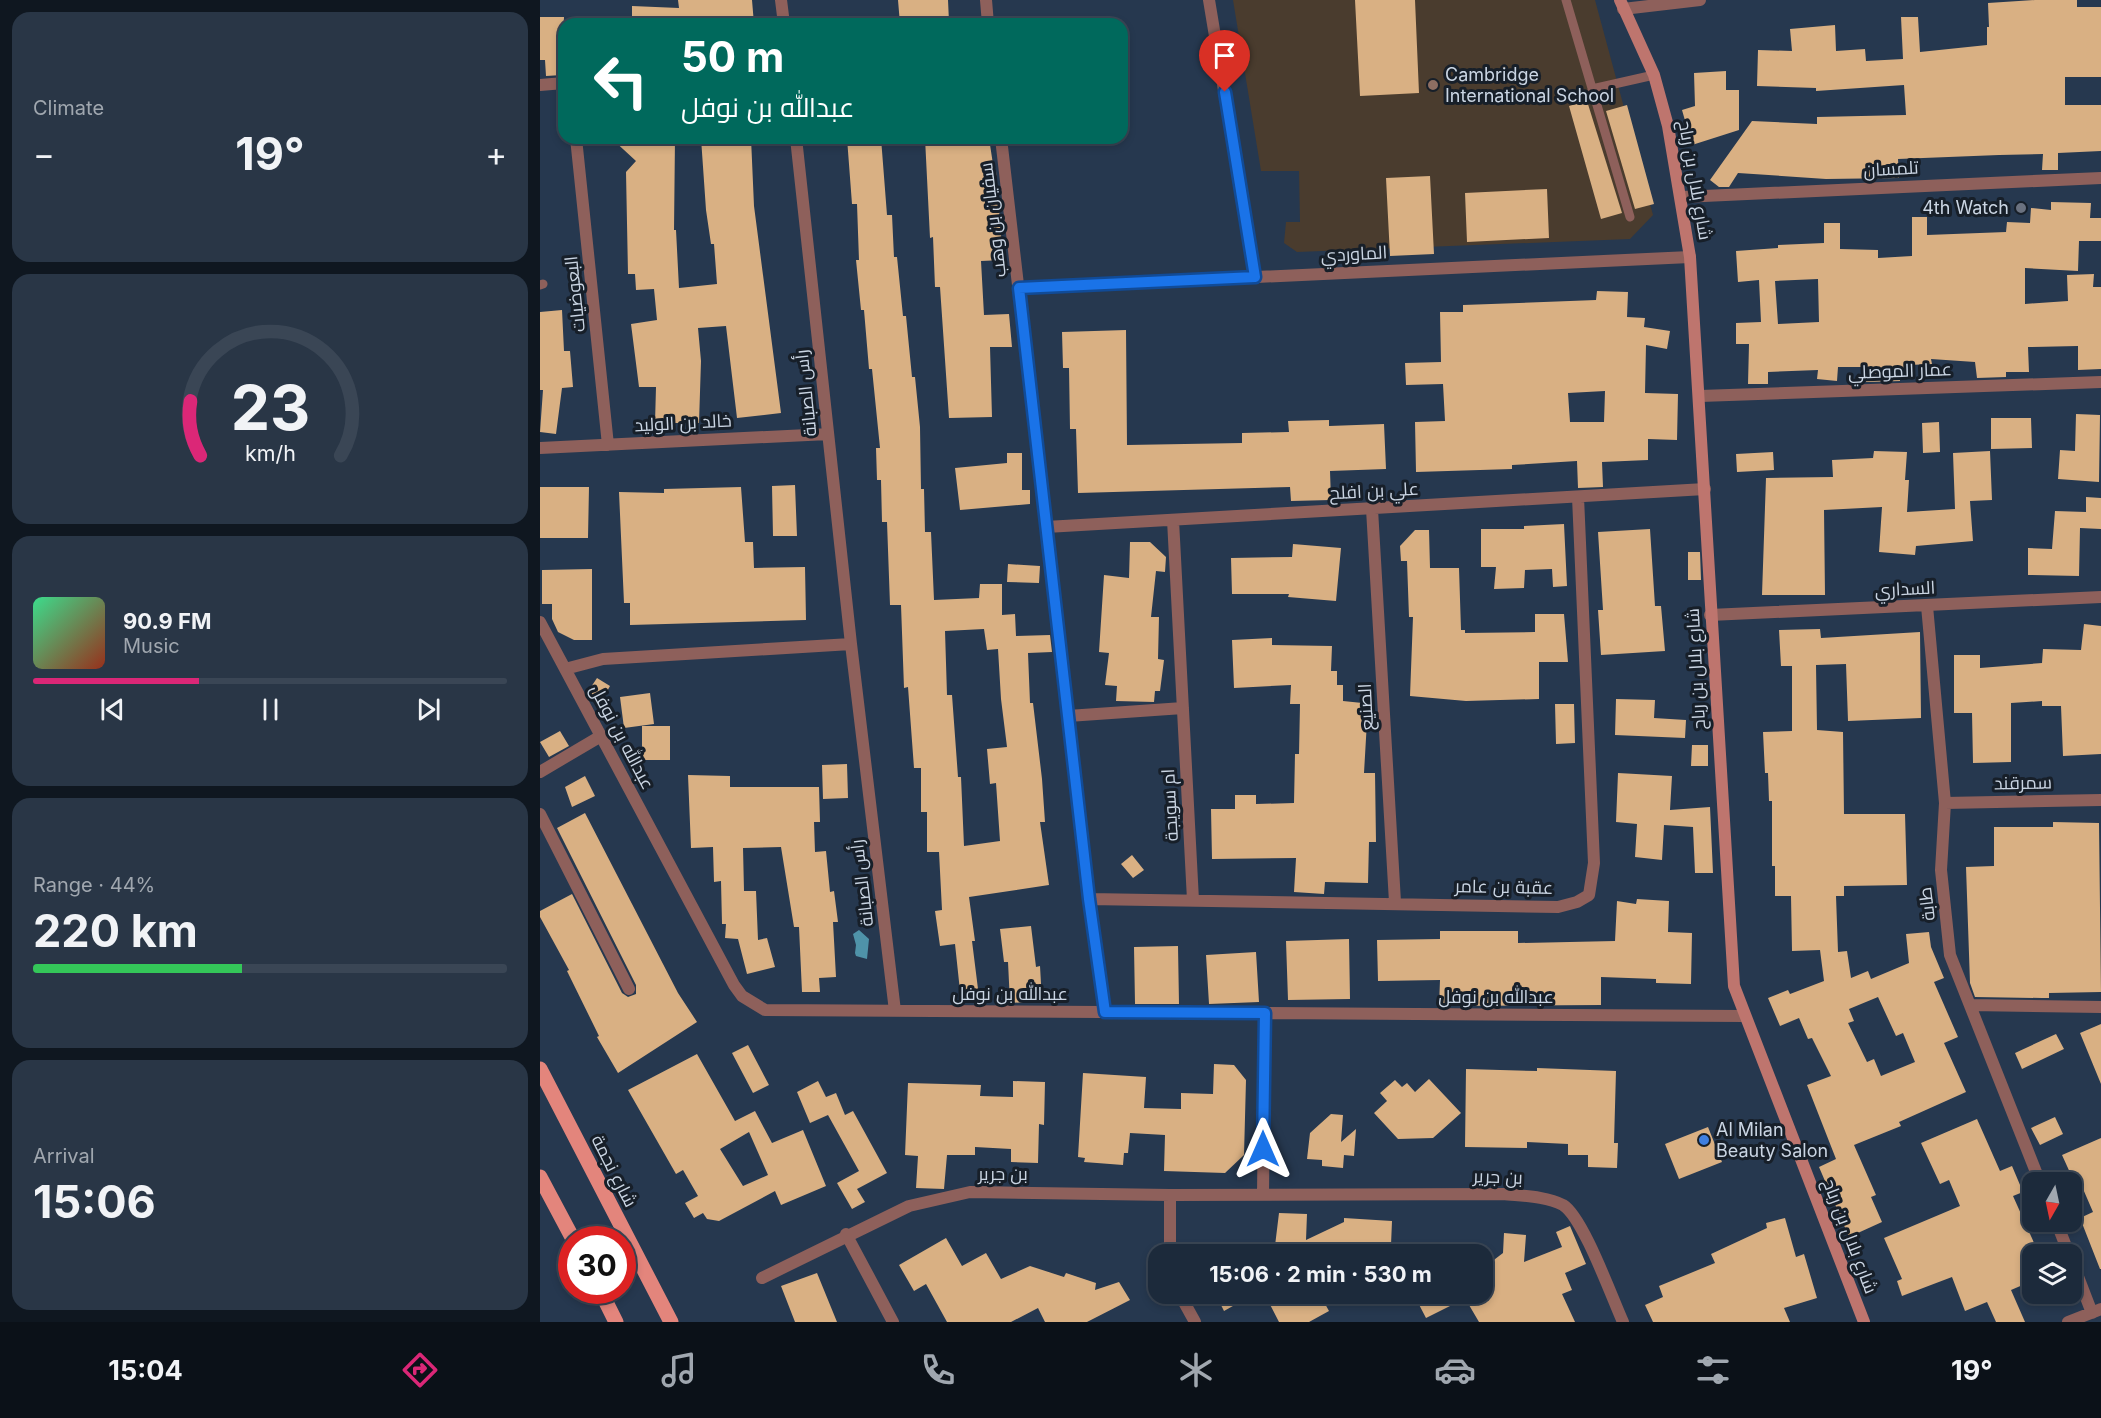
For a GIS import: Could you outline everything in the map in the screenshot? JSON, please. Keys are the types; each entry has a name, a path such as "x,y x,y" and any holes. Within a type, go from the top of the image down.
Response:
{"main road":[{"name":"شارع نجمة","path":"540,1069 671,1322"},
{"path":"540,1177 566,1226"},
{"path":"607,1304 616,1322"}],"street":[{"path":"781,0 783,18"},
{"path":"986,0 988,18"},
{"path":"1209,0 1255,277"},
{"path":"1622,5 1700,0"},
{"name":"شارع بلال بن رباح","path":"1622,5 1654,75 1668,126 1682,197 1690,257 1734,986 1859,1320"},
{"path":"540,85 558,84"},
{"name":"البعوضيات","path":"577,144 608,445"},
{"name":"رأس الصبانة","path":"797,144 851,644 895,1011"},
{"name":"سفيان بن وهب","path":"1003,144 1089,899 1105,1012"},
{"name":"تلمسان","path":"1682,197 2101,178"},
{"name":"الماوردي","path":"1019,288 1690,257"},
{"name":"عمار الموصلي","path":"1700,396 2101,382"},
{"name":"خالد بن الوليد","path":"540,448 828,434"},
{"name":"علي بن افلح","path":"1046,527 1705,489"},
{"name":"عقبة بن عامر","path":"1089,899 1395,902 1558,907 1577,903 1589,895 1594,863 1578,497"},
{"name":"الصنيع","path":"1372,509 1395,902"},
{"name":"ام سويجة","path":"1173,520 1193,900"},
{"name":"السداري","path":"1710,615 2101,597"},
{"name":"طابة","path":"1927,606 1946,803 1941,870 1950,955 2036,1172"},
{"name":"عبدالله بن نوفل","path":"540,622 742,996 765,1010 1744,1016"},
{"path":"565,669 603,659 851,644"},
{"path":"1068,716 1183,708"},
{"path":"540,772 601,736"},
{"name":"سمرقند","path":"1946,803 2101,800"},
{"path":"540,814 629,989"},
{"path":"1970,1005 2101,1007"},
{"path":"1263,1195 1265,1013"},
{"name":"بن جرير","path":"762,1278 846,1234 909,1206 970,1192 1170,1195 1503,1194 1536,1197 1564,1206 1576,1220 1623,1322"},
{"path":"1170,1195 1170,1244"},
{"path":"846,1234 893,1322"},
{"path":"2068,1322 2097,1311 2082,1281"},
{"path":"1185,1304 1195,1322"}],"lane":[{"path":"1566,0 1630,217"},
{"path":"1592,89 1654,75"}],"shaded area":[{"name":"Cambridge International School","path":"1233,0 1595,0 1653,215 1630,239 1297,252 1284,243 1286,222 1300,222 1299,171 1261,171"}],"water":[{"path":"859,930 869,939 867,959 856,956 855,953 856,945 853,934"}],"building":[{"path":"678,0 752,0 754,18 632,18 632,6 679,8"},
{"path":"898,0 948,0 949,18 900,18"},
{"path":"1355,0 1415,0 1419,93 1360,96"},
{"path":"2077,0 2077,7 2101,7 2101,77 2065,77 2065,105 2101,105 2101,151 2058,153 2058,170 2042,170 2043,154 1999,155 1898,159 1899,178 1826,179 1738,173 1729,187 1719,187 1710,180 1752,121 1817,124 1817,117 1906,115 1904,85 1816,91 1816,88 1757,86 1758,50 1792,51 1790,29 1835,25 1836,51 1865,49 1866,61 1903,59 1901,17 1918,17 1920,52 1987,45 1988,3"},
{"path":"540,17 564,17 558,18 558,75 546,76 545,60 540,60"},
{"path":"1726,71 1726,90 1739,90 1739,130 1692,145 1682,110 1695,106 1694,73"},
{"path":"1587,101 1622,213 1601,219 1569,106"},
{"path":"1627,105 1654,204 1635,209 1606,111"},
{"path":"618,144 675,144 674,230 676,230 679,288 717,284 714,244 711,244 706,210 701,144 751,144 754,206 781,413 737,418 726,326 698,328 701,361 699,423 655,423 656,387 639,387 631,324 657,320 654,289 636,290 635,274 628,274 626,172 636,161"},
{"path":"847,144 881,144 887,215 892,215 894,257 897,257 903,316 906,316 912,377 915,377 920,427 921,489 924,489 925,532 931,532 934,600 979,598 980,584 1002,584 1002,615 1015,614 1016,636 1050,635 1052,652 1028,653 1030,703 1033,703 1042,779 1045,822 1040,822 1049,885 969,897 978,989 960,991 955,944 940,946 935,911 942,910 939,852 927,852 927,812 921,812 921,768 914,768 908,687 904,688 901,605 890,605 887,522 882,522 881,480 877,480 876,448 880,448 872,369 869,369 864,310 861,310 856,260 859,260 857,204 852,204","holes":["984,629 987,650 998,649 1007,747 987,749 990,784 996,783 1000,841 964,846 961,777 958,777 952,695 947,695 945,631"]},
{"path":"925,144 990,144 994,171 996,171 1003,260 981,261 984,315 1009,314 1012,347 990,347 992,417 949,418 940,287 935,287 933,237 930,238"},
{"path":"1430,176 1434,254 1390,256 1386,178"},
{"path":"1547,189 1549,238 1467,242 1465,193"},
{"path":"2051,202 2091,203 2090,218 2101,218 2101,241 2079,241 2078,271 2025,268 2025,304 2068,301 2067,275 2094,274 2093,287 2101,287 2101,369 2078,370 2078,346 2028,347 2029,372 2006,372 2006,377 1977,378 1975,362 1931,359 1932,364 1909,365 1909,374 1900,374 1900,381 1866,382 1865,367 1838,367 1837,381 1817,379 1818,370 1768,372 1768,384 1748,384 1749,344 1736,344 1736,323 1761,322 1759,280 1738,282 1736,251 1778,248 1778,245 1824,243 1824,223 1840,223 1840,249 1878,250 1878,258 1912,256 1912,217 1927,217 1927,235 2006,232 2007,222 2030,223 2031,208 2051,210","holes":["1818,279 1819,322 1778,324 1775,281"]},
{"path":"1597,291 1628,292 1627,317 1645,318 1644,327 1670,331 1667,349 1646,345 1645,393 1678,394 1677,440 1648,439 1648,460 1602,462 1603,487 1578,488 1577,461 1512,465 1512,469 1416,472 1415,422 1445,421 1443,384 1406,385 1405,363 1441,362 1440,312 1463,312 1463,305 1596,300","holes":["1605,391 1604,422 1570,422 1568,393"]},
{"path":"562,310 564,351 570,351 573,387 562,388 556,434 540,432 543,390 540,390 540,312"},
{"path":"1126,330 1127,445 1242,443 1242,433 1289,432 1288,421 1329,420 1329,426 1384,424 1386,469 1330,471 1331,500 1291,501 1290,487 1078,493 1076,429 1070,429 1069,368 1063,368 1062,332"},
{"path":"2076,414 2100,415 2099,482 2058,479 2060,450 2075,451"},
{"path":"1991,418 2031,418 2032,448 1991,449"},
{"path":"1939,422 1940,452 1923,453 1922,423"},
{"path":"1874,451 1907,452 1905,480 1909,480 1907,512 1955,509 1953,453 1990,451 1992,500 1970,501 1973,541 1916,546 1915,555 1879,552 1882,507 1824,510 1825,595 1762,595 1766,478 1833,477 1832,460 1873,458"},
{"path":"1773,452 1774,470 1737,472 1736,454"},
{"path":"1007,453 1022,453 1022,490 1030,490 1030,504 960,510 955,468 1007,463"},
{"path":"795,485 797,536 773,536 772,486"},
{"path":"540,487 589,487 588,538 540,538"},
{"path":"741,487 745,542 753,542 754,568 805,567 806,620 630,625 630,603 624,603 619,492 664,493 664,489"},
{"path":"2086,497 2101,498 2101,529 2080,528 2079,576 2028,575 2028,548 2052,549 2055,511 2086,512"},
{"path":"1564,524 1567,586 1553,587 1552,569 1525,570 1524,588 1494,589 1496,567 1481,567 1481,529 1524,529 1524,526"},
{"path":"1650,529 1655,606 1661,606 1665,651 1601,655 1598,610 1603,610 1598,532"},
{"path":"1415,530 1429,530 1430,568 1459,568 1461,630 1465,630 1465,633 1535,632 1535,614 1564,614 1568,662 1539,662 1539,699 1466,701 1410,696 1413,617 1409,617 1407,561 1401,561 1400,546"},
{"path":"1130,542 1150,542 1166,557 1165,572 1156,571 1151,617 1159,617 1158,659 1164,660 1160,691 1155,691 1154,702 1116,701 1117,686 1105,685 1109,653 1099,652 1104,575 1129,578"},
{"path":"1293,544 1341,548 1336,601 1288,597 1289,594 1232,594 1231,558 1292,557"},
{"path":"1688,552 1700,552 1701,580 1688,580"},
{"path":"1008,564 1040,566 1039,583 1007,582"},
{"path":"592,569 592,640 574,640 558,632 552,619 552,604 542,604 542,570"},
{"path":"2084,624 2101,626 2101,754 2063,756 2061,706 2042,706 2042,701 2011,703 2011,762 1973,763 1972,713 1954,713 1954,655 1980,655 1980,668 2042,663 2043,649 2081,650"},
{"path":"1820,629 1821,638 1920,632 1921,718 1848,721 1846,664 1816,665 1817,730 1843,732 1844,814 1905,814 1907,885 1844,886 1844,896 1836,896 1838,952 1847,951 1851,978 1868,971 1871,979 1909,963 1906,934 1929,932 1931,947 1944,978 1934,982 1958,1037 1944,1043 1966,1092 1899,1122 1901,1126 1854,1145 1876,1195 1871,1197 1882,1222 1849,1237 1819,1167 1836,1159 1807,1085 1831,1076 1812,1038 1808,1039 1799,1018 1780,1026 1768,998 1788,990 1790,994 1824,981 1820,950 1792,951 1791,896 1775,896 1775,866 1772,866 1772,801 1769,801 1768,773 1765,773 1763,732 1792,731 1792,666 1781,666 1779,630","holes":["1878,997 1896,1036 1903,1033 1915,1062 1881,1076 1874,1059 1867,1062 1848,1023 1854,1021 1849,1009"]},
{"path":"1272,638 1272,645 1332,646 1331,671 1337,671 1337,685 1343,685 1343,701 1372,704 1371,721 1367,721 1364,773 1375,773 1376,842 1369,842 1368,883 1325,882 1324,894 1294,892 1296,858 1212,859 1211,809 1235,809 1235,795 1256,795 1256,804 1294,803 1295,754 1299,754 1300,704 1290,704 1291,685 1234,688 1232,640"},
{"path":"597,678 610,686 601,702 587,693"},
{"path":"650,693 654,724 624,728 620,697"},
{"path":"1616,699 1655,700 1654,718 1686,720 1685,738 1615,735"},
{"path":"1555,704 1574,704 1575,743 1556,744"},
{"path":"642,726 670,726 670,760 642,760"},
{"path":"560,731 569,746 549,757 540,742"},
{"path":"1692,745 1708,745 1708,766 1691,766"},
{"path":"847,764 848,798 823,799 822,765"},
{"path":"1618,773 1672,776 1670,810 1710,807 1713,873 1695,873 1693,827 1664,825 1662,860 1635,857 1637,824 1616,822"},
{"path":"688,775 730,776 730,787 819,787 820,822 814,822 815,852 826,851 830,892 834,891 838,922 833,922 836,977 819,978 820,992 802,992 799,927 794,927 781,847 743,848 744,891 756,891 758,940 767,938 775,967 747,974 738,939 725,938 726,924 722,924 721,881 714,882 713,847 691,848"},
{"path":"585,776 595,796 572,807 565,787"},
{"path":"585,813 678,993 697,1022 618,1073 597,1037 599,1036 567,971 569,970 540,917 540,911 572,894 622,993 628,997 636,994 636,985 557,828"},
{"path":"2053,822 2099,823 2101,992 2049,993 2049,998 1975,997 1970,983 1966,867 1994,866 1994,827 2053,827"},
{"path":"1132,855 1144,870 1133,878 1121,864"},
{"path":"1637,899 1669,901 1668,932 1692,933 1691,984 1656,983 1656,979 1601,977 1601,1005 1439,1006 1440,980 1378,981 1377,940 1440,939 1440,931 1518,931 1518,943 1615,941 1617,901 1636,904"},
{"path":"1031,926 1036,967 1040,966 1042,1001 1010,1003 1008,962 1004,962 1000,929"},
{"path":"1349,939 1350,999 1288,1000 1286,941"},
{"path":"1178,946 1179,1004 1135,1004 1134,947"},
{"path":"1256,952 1259,1002 1209,1004 1206,955"},
{"path":"2101,1024 2101,1084 2080,1033"},
{"path":"2056,1034 2064,1049 2022,1069 2015,1053"},
{"path":"748,1045 769,1085 753,1093 732,1053"},
{"path":"697,1054 735,1121 755,1111 772,1143 803,1130 826,1186 781,1205 775,1191 719,1221 707,1219 703,1213 694,1218 685,1203 698,1196 683,1170 676,1174 628,1090","holes":["749,1132 768,1175 743,1186 720,1149"]},
{"path":"1214,1064 1234,1065 1246,1080 1244,1155 1225,1173 1164,1171 1165,1135 1130,1133 1128,1153 1124,1153 1123,1165 1084,1162 1085,1158 1078,1157 1083,1073 1146,1077 1144,1108 1181,1109 1181,1093 1213,1094"},
{"path":"1537,1068 1616,1071 1614,1143 1618,1143 1617,1168 1588,1167 1588,1155 1568,1155 1568,1144 1527,1142 1527,1148 1465,1147 1466,1069 1537,1071"},
{"path":"1429,1079 1461,1113 1433,1138 1398,1139 1374,1113 1387,1101 1380,1093 1395,1080 1402,1087 1407,1083 1415,1092"},
{"path":"818,1081 826,1097 836,1093 845,1115 853,1111 887,1173 857,1189 865,1202 852,1209 837,1183 859,1171 828,1115 810,1123 797,1092"},
{"path":"1013,1081 1045,1082 1044,1125 1039,1124 1038,1163 1011,1162 1011,1149 975,1147 975,1155 947,1155 944,1189 916,1188 918,1156 905,1155 908,1083 981,1085 980,1096 1013,1097"},
{"path":"1331,1114 1343,1115 1341,1142 1356,1129 1354,1156 1344,1155 1343,1168 1322,1166 1322,1160 1307,1159 1310,1133"},
{"path":"2055,1117 2063,1134 2040,1145 2031,1128"},
{"path":"1977,1119 2000,1171 2012,1166 2022,1190 2022,1192 2013,1196 2022,1216 2022,1232 2029,1232 2035,1244 2022,1244 2022,1285 2011,1290 2025,1322 1996,1322 1987,1302 1965,1311 1952,1277 1902,1296 1897,1281 1902,1279 1884,1238 1960,1206 1949,1180 1940,1184 1921,1143"},
{"path":"1708,1127 1722,1162 1679,1179 1665,1144"},
{"path":"2101,1138 2101,1269 2082,1223 2082,1217 2093,1212 2082,1187 2082,1172 2070,1172 2062,1155"},
{"path":"1279,1213 1307,1214 1306,1240 1344,1222 1344,1218 1392,1221 1391,1244 1334,1242 1335,1244 1275,1244"},
{"path":"1785,1218 1796,1257 1804,1254 1817,1298 1784,1308 1790,1322 1653,1322 1645,1305 1663,1297 1659,1286 1715,1263 1711,1254 1767,1228 1766,1223"},
{"path":"1570,1226 1586,1264 1565,1273 1572,1290 1562,1294 1575,1322 1479,1322 1468,1304 1493,1304 1493,1261 1503,1253 1504,1233 1526,1235 1524,1262 1562,1247 1556,1232"},
{"path":"946,1238 962,1266 986,1253 1001,1279 1030,1266 1064,1277 1066,1273 1096,1283 1095,1290 1119,1282 1130,1300 1087,1322 1045,1322 1038,1308 1011,1322 947,1322 926,1284 914,1291 899,1265"},
{"path":"817,1273 837,1322 795,1322 781,1286"},
{"path":"1220,1304 1236,1304 1224,1311"},
{"path":"1270,1304 1325,1304 1329,1311 1309,1322 1279,1322"},
{"path":"1419,1304 1449,1304 1450,1306 1426,1318"}],"place":[{"name":"Cambridge International School","path":"1433,85"},
{"name":"4th Watch","path":"2021,208"},
{"name":"Al Milan Beauty Salon","path":"1704,1140"}],"route":[{"path":"1225,92 1255,277 1019,288 1089,899 1105,1012 1265,1013 1263,1149"}]}
